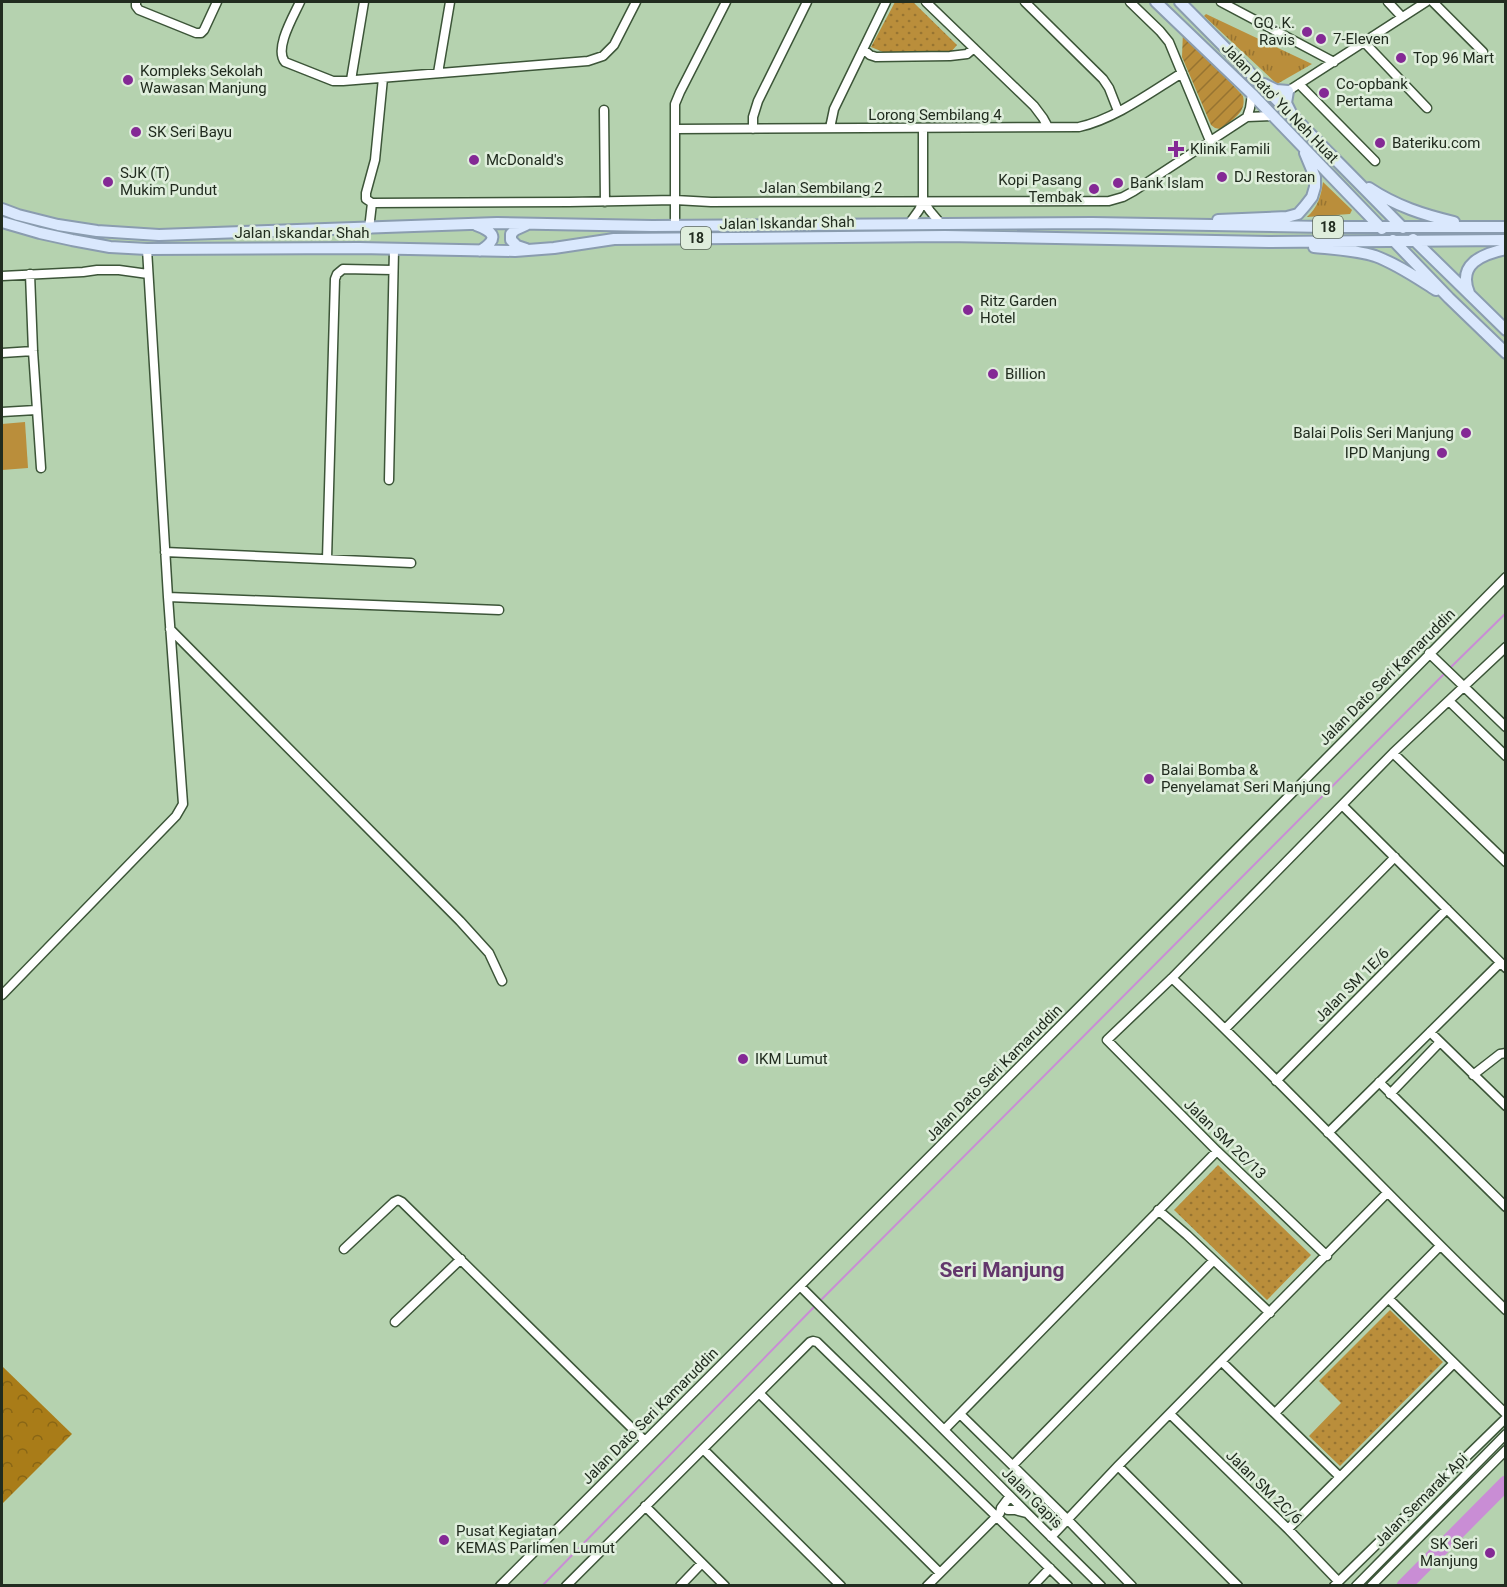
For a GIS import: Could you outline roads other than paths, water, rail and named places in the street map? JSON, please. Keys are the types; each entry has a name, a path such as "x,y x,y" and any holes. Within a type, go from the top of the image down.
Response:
{"main road":[{"name":"Jalan Dato' Yu Neh Huat","path":"1156,2 1252,94 1449,298"},
{"name":"Jalan Dato' Yu Neh Huat","path":"1180,2 1351,177 1506,330"},
{"path":"1256,80 1276,90 1288,91 1286,103 1292,117"},
{"path":"1170,225 1236,218 1287,217 1298,214 1312,197 1315,187 1315,177 1303,147"},
{"path":"1351,177 1387,200 1407,209 1430,217 1481,227"},
{"name":"Jalan Iskandar Shah","path":"2,209 58,225 97,231 159,235 473,224 1506,227"},
{"name":"Jalan Iskandar Shah","path":"2,222 72,240 110,247 147,249 479,251 529,250 614,240 945,236 1269,242 1506,240"},
{"path":"473,224 492,234 491,244 479,251"},
{"path":"528,224 515,230 511,234 511,240 517,246 529,250"},
{"path":"1269,242 1375,256 1449,298 1506,353"},
{"path":"1471,296 1466,283 1470,266 1480,257 1506,249"}],"street":[{"path":"136,2 139,10 196,33 204,30 217,2"},
{"path":"300,2 281,46 282,58 285,62 333,81 588,60 603,56 614,45 636,2"},
{"path":"351,80 364,2"},
{"path":"438,73 450,2"},
{"path":"675,226 675,104 726,2"},
{"path":"753,129 753,117 758,101 807,2"},
{"path":"831,128 834,109 886,2"},
{"path":"926,2 1034,106 1048,127"},
{"path":"1025,2 1103,79 1118,111"},
{"path":"1130,2 1169,42 1209,141"},
{"path":"1221,2 1334,62"},
{"path":"1388,2 1402,17"},
{"path":"1288,91 1426,2"},
{"path":"1433,2 1483,52"},
{"path":"1364,42 1427,108"},
{"path":"863,49 876,57 950,56 967,54 974,48"},
{"name":"Lorong Sembilang 4","path":"675,129 1079,127 1094,124 1182,73"},
{"path":"369,229 372,203 366,199 366,193 375,160 382,78"},
{"path":"1299,84 1375,161"},
{"path":"1252,94 1247,117 1273,116"},
{"path":"604,110 605,202"},
{"name":"Jalan Sembilang 2","path":"372,203 675,200 1109,201 1124,197 1247,117"},
{"path":"909,225 923,201 923,128"},
{"path":"923,201 941,224"},
{"path":"2,996 181,810 183,804 147,249"},
{"path":"389,480 394,249"},
{"path":"2,276 97,270 148,274"},
{"path":"327,559 335,279 343,270 393,270"},
{"path":"30,274 41,468"},
{"path":"2,353 33,351"},
{"path":"2,412 36,410"},
{"path":"165,552 411,563"},
{"name":"Jalan Dato Seri Kamaruddin","path":"500,1586 1506,578"},
{"path":"168,597 499,610"},
{"path":"170,629 460,921 489,953 502,981"},
{"path":"1506,647 1393,753 1172,978 1506,1310"},
{"path":"1430,653 1506,727"},
{"path":"1449,701 1506,756"},
{"path":"1393,753 1506,862"},
{"path":"1328,1133 1430,1032 1503,965 1343,806"},
{"path":"1225,1029 1395,857"},
{"name":"Jalan SM 1E/6","path":"1276,1081 1447,909"},
{"name":"Jalan SM 2C/13","path":"1172,978 1107,1040 1217,1151 1327,1256"},
{"path":"1430,1032 1505,1104"},
{"path":"1390,1094 1440,1042"},
{"path":"1473,1075 1500,1054 1506,1053"},
{"path":"1379,1082 1506,1207"},
{"path":"945,1429 1217,1151"},
{"path":"1051,1537 1387,1193"},
{"path":"344,1249 394,1202 398,1200 402,1202 645,1441"},
{"path":"1158,1210 1270,1313"},
{"path":"1275,1413 1440,1246"},
{"path":"396,1322 461,1259"},
{"path":"1013,1465 1213,1261"},
{"name":"Jalan Gapis","path":"800,1286 1101,1586"},
{"path":"1336,1583 1506,1416 1389,1299"},
{"path":"566,1586 813,1341 817,1342 1001,1512 1068,1586"},
{"path":"1222,1362 1340,1477"},
{"path":"1288,1528 1454,1363"},
{"path":"759,1393 940,1573"},
{"path":"960,1414 1132,1586"},
{"name":"Jalan SM 2C/6","path":"1170,1414 1288,1528 1336,1583"},
{"name":"Jalan Semarak Api","path":"1356,1586 1506,1434"},
{"path":"703,1449 841,1586"},
{"name":"Jalan Semarak Api","path":"1371,1586 1506,1450"},
{"path":"1118,1466 1238,1586"},
{"path":"996,1482 1000,1493 1001,1512"},
{"path":"927,1586 1013,1499"},
{"path":"645,1506 725,1586"},
{"path":"1001,1512 1015,1509 1027,1513"},
{"path":"680,1586 702,1563"},
{"path":"1034,1586 1050,1568"}],"waterway":[{"path":"1450,668 1506,613"},
{"path":"819,1302 1446,672"},
{"path":"542,1586 815,1306"},
{"path":"1404,1586 1506,1483"}],"place":[{"name":"GQ. K. Ravis","path":"1307,32"},
{"name":"7-Eleven","path":"1321,39"},
{"name":"Top 96 Mart","path":"1401,58"},
{"name":"Kompleks Sekolah Wawasan Manjung","path":"128,80"},
{"name":"Co-opbank Pertama","path":"1324,93"},
{"name":"SK Seri Bayu","path":"136,132"},
{"name":"Bateriku.com","path":"1380,143"},
{"name":"Klinik Famili","path":"1176,149"},
{"name":"McDonald's","path":"474,160"},
{"name":"DJ Restoran","path":"1222,177"},
{"name":"SJK (T) Mukim Pundut","path":"108,182"},
{"name":"Bank Islam","path":"1118,183"},
{"name":"Kopi Pasang Tembak","path":"1094,189"},
{"name":"Ritz Garden Hotel","path":"968,310"},
{"name":"Billion","path":"993,374"},
{"name":"Balai Polis Seri Manjung","path":"1466,433"},
{"name":"IPD Manjung","path":"1442,453"},
{"name":"Balai Bomba & Penyelamat Seri Manjung","path":"1149,779"},
{"name":"IKM Lumut","path":"743,1059"},
{"name":"Pusat Kegiatan KEMAS Parlimen Lumut","path":"444,1540"},
{"name":"SK Seri Manjung","path":"1490,1553"}],"district":[{"name":"Seri Manjung","path":"1002,1270"}]}
